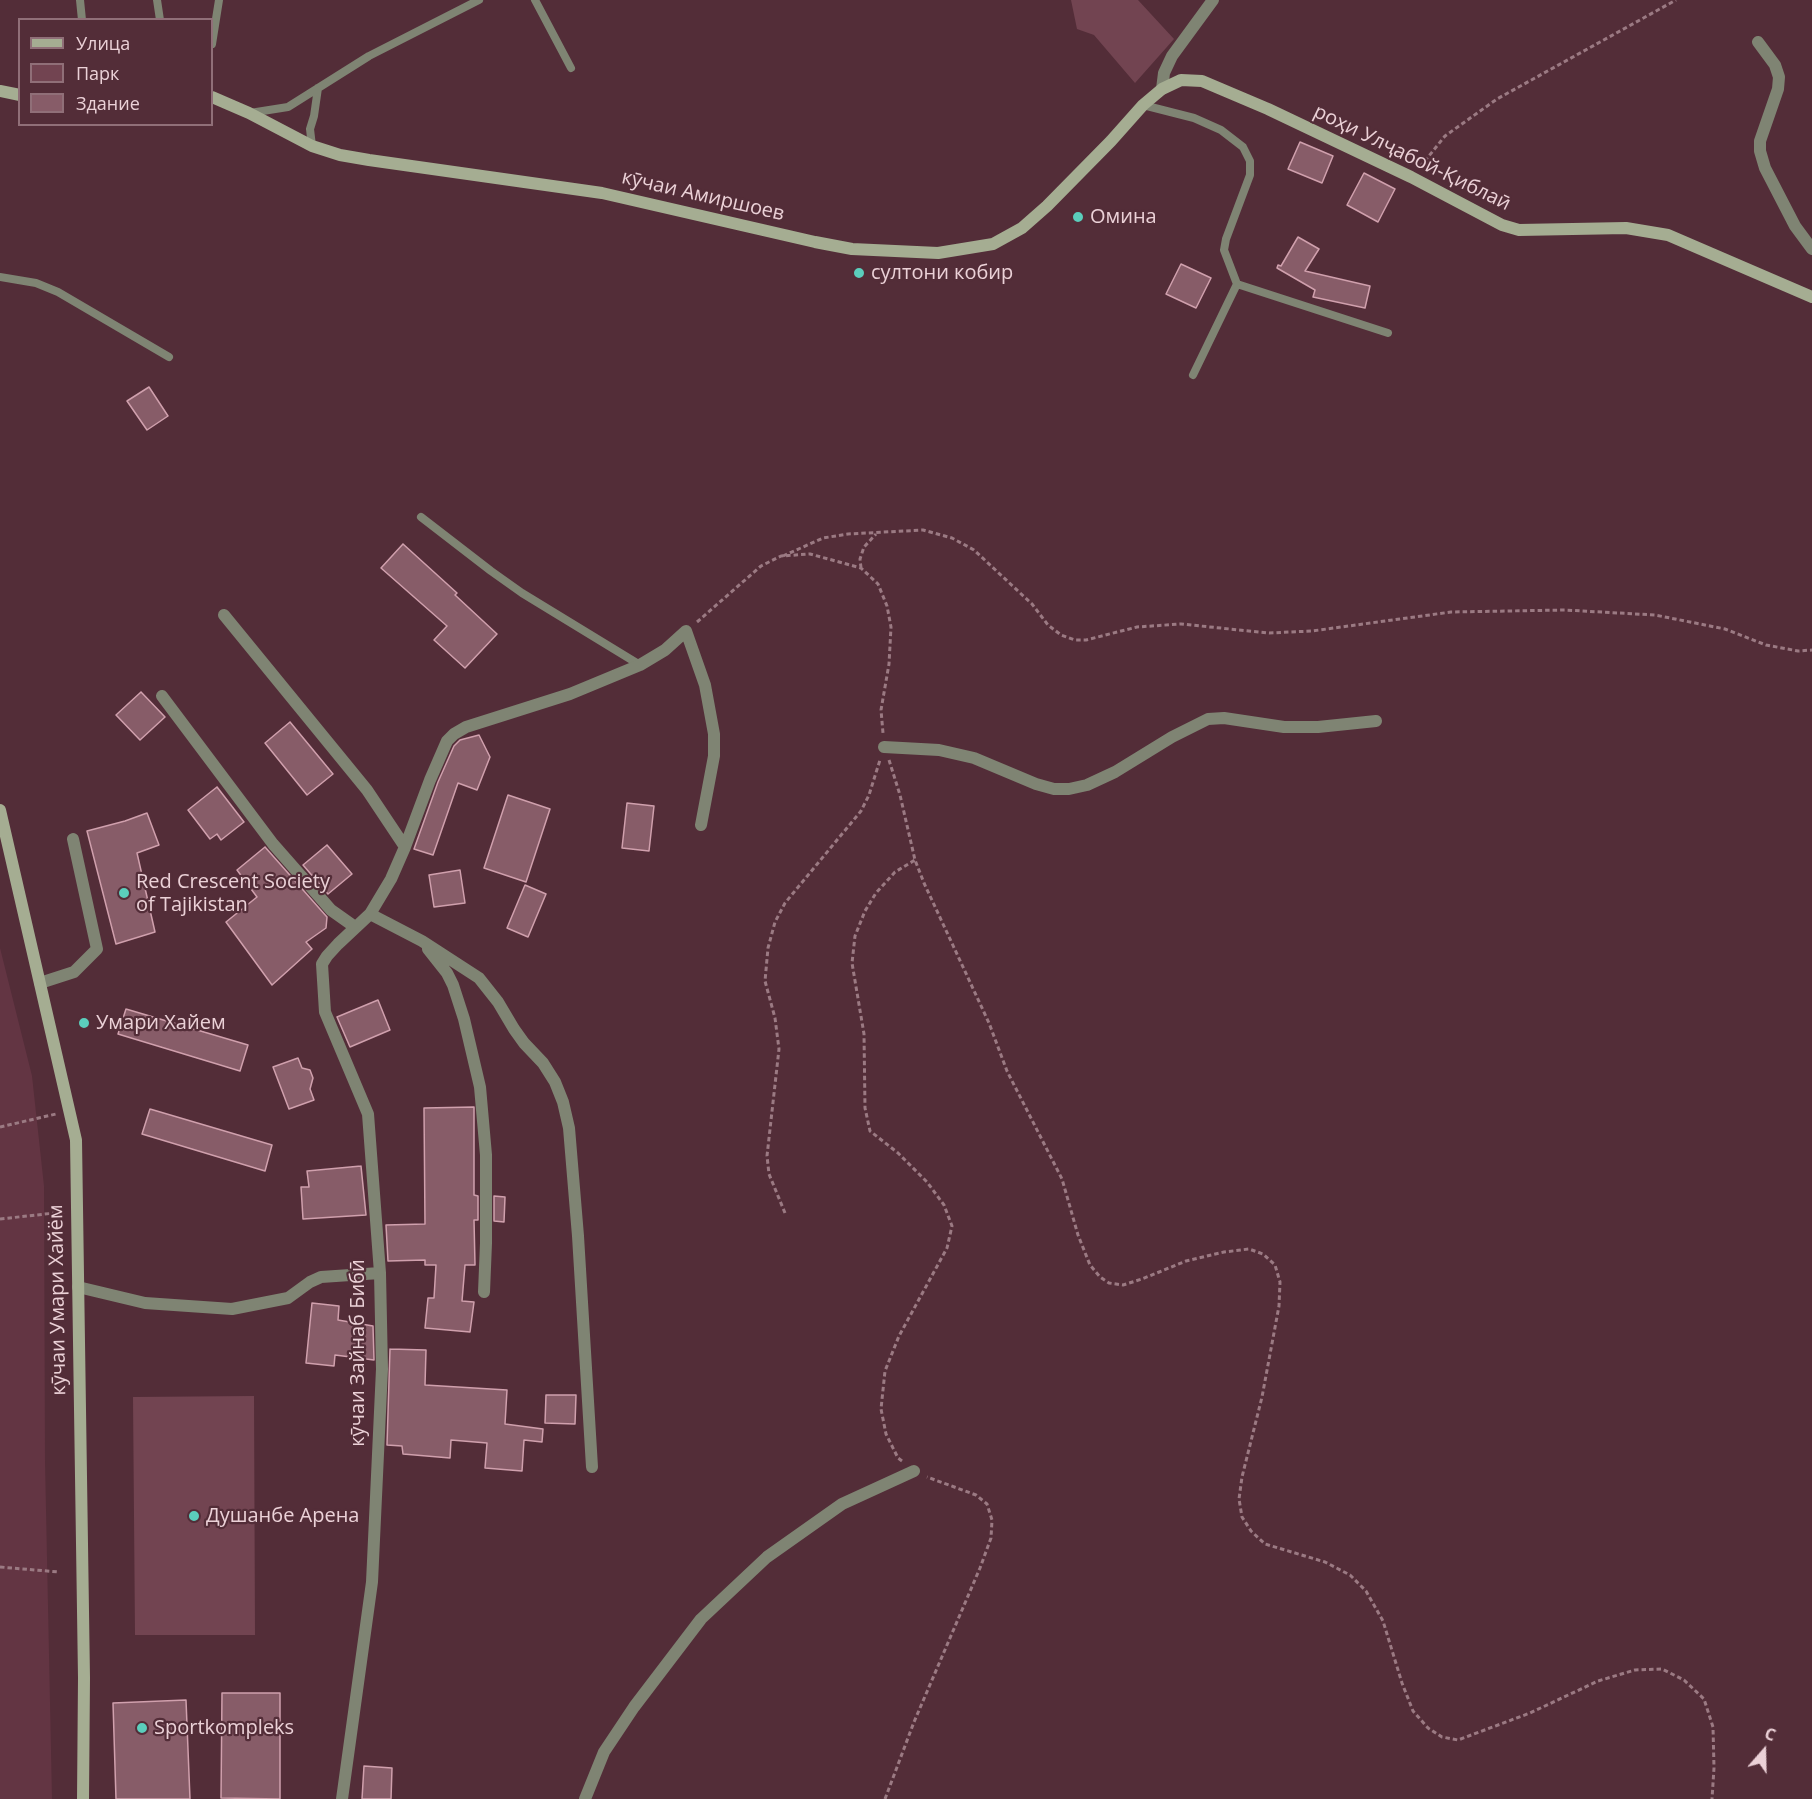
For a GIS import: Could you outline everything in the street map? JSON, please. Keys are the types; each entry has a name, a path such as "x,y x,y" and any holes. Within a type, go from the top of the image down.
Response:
{"street":[{"path":"1162,89 1164,73 1172,56 1213,0"},
{"path":"1758,42 1775,64 1779,77 1778,88 1760,141 1760,151 1795,226 1812,249"},
{"name":"роҳи Улҷабой-Қиблаӣ","path":"1143,105 1162,89 1181,80 1202,81 1268,109 1411,177 1502,225 1519,230 1626,228 1668,235 1812,297"},
{"path":"0,91 18,95"},
{"name":"кӯчаи Амиршоев","path":"213,96 312,146 340,155 602,193 852,249 938,253 993,244 1022,228 1111,141 1143,105"},
{"path":"224,615 367,790 405,848"},
{"path":"686,632 705,685 714,734 714,756 701,825"},
{"name":"кӯчаи Зайнаб Бибӣ","path":"342,1799 372,1582 382,1369 380,1273 368,1113 325,1011 322,964 327,956 370,914 391,879 430,780 447,741 454,734 466,727 570,694 640,665 665,650 686,632"},
{"path":"162,696 273,844 331,910 355,927"},
{"path":"884,747 939,750 974,758 1036,784 1054,789 1069,789 1115,772 1208,718 1224,718 1284,727 1318,727 1376,721"},
{"name":"кӯчаи Умари Хайём","path":"0,810 76,1140 84,1678 83,1799"},
{"path":"40,983 74,972 97,949 73,839"},
{"path":"370,914 422,941 479,978 498,1002 524,1043 543,1063 555,1082 563,1102 569,1128 592,1467"},
{"path":"422,941 447,973 453,985 464,1019 480,1087 486,1155 484,1292"},
{"path":"78,1287 145,1303 232,1308 288,1298 321,1277 380,1273"},
{"path":"585,1799 604,1752 634,1707 701,1619 767,1557 842,1504 914,1471"}],"lane":[{"path":"80,0 82,18"},
{"path":"157,0 160,18"},
{"path":"213,38 219,0"},
{"path":"249,113 288,107 369,56 479,0"},
{"path":"535,0 571,68"},
{"path":"312,146 310,129 318,88"},
{"path":"1143,105 1194,118 1221,130 1243,147 1250,161 1250,175 1224,250 1237,285 1193,375"},
{"path":"0,277 36,283 58,292 170,357"},
{"path":"1237,285 1388,333"},
{"path":"420,517 522,593 640,665"}],"path":[{"path":"1411,177 1445,136 1497,99 1676,0"},
{"path":"686,632 761,566 781,556 823,538 923,530 952,538 974,550 1032,604 1048,625 1075,640 1086,640 1137,627 1181,624 1269,633 1312,631 1451,612 1565,610 1655,615 1725,629 1766,645 1798,651 1812,650"},
{"path":"861,568 860,560 864,547 878,532"},
{"path":"781,556 810,554 861,568 878,584 887,606 891,627 889,664 881,710 884,747 900,795 915,860 989,1023 1007,1071 1062,1179 1090,1264 1100,1278 1109,1283 1123,1284 1142,1279 1186,1261 1224,1252 1249,1249 1263,1254 1275,1265 1280,1282 1279,1306 1262,1397 1239,1498 1242,1517 1251,1531 1265,1544 1326,1562 1350,1575 1366,1591 1383,1621 1413,1711 1428,1728 1442,1737 1458,1740 1530,1713 1598,1681 1635,1670 1662,1669 1684,1680 1704,1699 1713,1727 1712,1799"},
{"path":"785,1213 769,1174 767,1156 779,1049 775,1018 765,981 768,948 775,922 785,903 861,811 869,795 884,747"},
{"path":"885,1799 914,1722 976,1578 991,1538 992,1520 987,1504 976,1494 914,1471 898,1458 886,1434 881,1409 885,1371 899,1336 947,1248 952,1226 944,1205 927,1182 898,1153 870,1131 865,1108 864,1034 852,963 855,936 876,892 895,872 915,860"},
{"path":"0,1127 69,1111"},
{"path":"0,1219 57,1214 77,1209"},
{"path":"0,1567 59,1572"}],"shaded area":[{"path":"0,948 32,1076 44,1186 45,1461 52,1799 0,1799"}],"green space":[{"path":"1071,0 1138,0 1174,39 1135,83 1094,35 1077,29"},
{"name":"Душанбе Арена","path":"254,1396 255,1635 135,1635 133,1397"}],"building":[{"path":"1300,142 1333,156 1322,183 1288,169"},
{"path":"1364,173 1395,189 1378,222 1347,205"},
{"path":"1298,237 1319,249 1305,271 1370,286 1365,308 1313,297 1315,290 1277,268 1278,265 1281,266"},
{"path":"1181,264 1211,278 1196,308 1166,294"},
{"path":"149,387 168,416 147,430 127,401"},
{"path":"403,544 457,593 455,595 497,634 465,668 434,640 447,626 381,568"},
{"path":"141,692 165,717 140,740 116,715"},
{"path":"290,722 333,774 307,795 265,743"},
{"path":"479,735 490,757 477,790 458,783 433,855 414,849 438,782 454,746 460,740"},
{"path":"217,787 244,822 221,840 217,834 210,839 188,810"},
{"path":"508,795 550,809 526,882 484,868"},
{"path":"627,803 654,806 649,851 622,848"},
{"name":"Red Crescent Society of Tajikistan","path":"147,813 159,845 137,853 155,932 116,944 87,831"},
{"path":"327,845 352,874 328,894 303,865"},
{"path":"265,847 327,917 326,928 306,942 312,949 272,985 226,922 257,897 237,870"},
{"path":"460,870 465,903 434,907 429,875"},
{"path":"525,885 546,894 528,937 507,928"},
{"path":"378,1000 390,1030 350,1047 337,1017"},
{"path":"126,1009 248,1045 240,1071 118,1034"},
{"path":"298,1058 302,1068 310,1070 313,1078 310,1089 314,1100 289,1109 273,1067"},
{"path":"474,1107 474,1195 478,1196 478,1220 474,1220 475,1265 465,1265 462,1301 474,1302 470,1332 425,1328 428,1298 434,1298 436,1265 425,1265 425,1260 388,1261 386,1225 425,1224 424,1108"},
{"path":"150,1109 272,1145 265,1171 142,1134"},
{"path":"361,1166 366,1215 303,1219 301,1187 309,1187 307,1171"},
{"path":"494,1196 505,1197 504,1222 494,1221"},
{"path":"312,1303 339,1306 338,1320 373,1326 374,1360 335,1355 334,1366 306,1363"},
{"path":"390,1349 426,1350 425,1385 507,1390 505,1424 543,1429 542,1442 524,1440 522,1471 485,1468 487,1443 451,1440 450,1458 403,1454 402,1446 387,1445"},
{"path":"546,1395 576,1395 575,1424 545,1423"},
{"path":"222,1693 280,1693 280,1799 221,1798"},
{"path":"186,1700 190,1799 116,1799 113,1703"},
{"path":"364,1766 392,1768 391,1799 362,1799"}],"place":[{"name":"Омина","path":"1078,217"},
{"name":"султони кобир","path":"859,273"},
{"name":"Red Crescent Society of Tajikistan","path":"124,893"},
{"name":"Умари Хайем","path":"84,1023"},
{"name":"Душанбе Арена","path":"194,1516"},
{"name":"Sportkompleks","path":"142,1728"}]}
